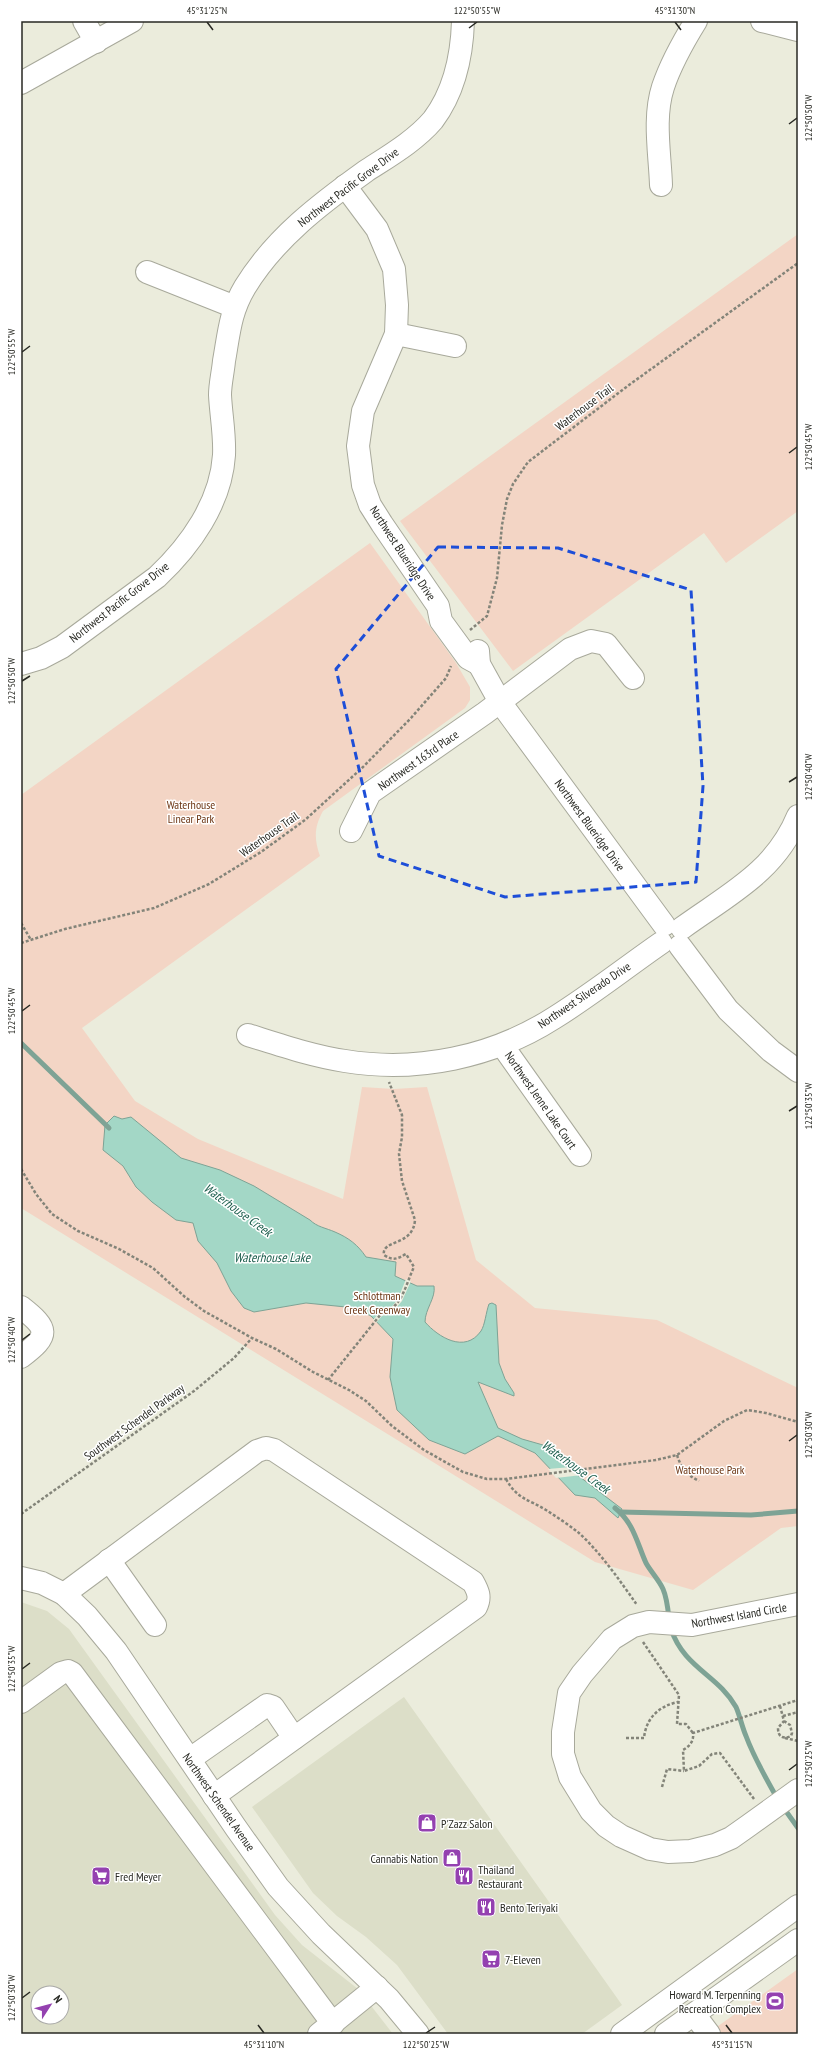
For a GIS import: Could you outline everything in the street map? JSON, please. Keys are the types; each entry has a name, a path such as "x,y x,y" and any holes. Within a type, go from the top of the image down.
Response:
{"street":[{"path":"84,21 96,42"},
{"path":"21,83 132,21"},
{"name":"Northwest Pacific Grove Drive","path":"21,664 41,658 62,647 157,577 189,541 205,517 213,498 224,457 220,392 230,319 235,307 259,266 297,224 345,186 403,146 422,131 433,119 451,85 459,62 463,21"},
{"path":"661,185 658,126 662,88 674,58 696,21"},
{"path":"762,21 798,30"},
{"name":"Northwest Blueridge Drive","path":"345,186 377,229 394,269 397,305 396,334 363,411 358,446 363,485 370,505 438,606 451,614 478,652 479,664 500,702 728,1010 771,1051 798,1071"},
{"path":"147,272 235,307"},
{"path":"396,334 455,346"},
{"name":"Northwest 163rd Place","path":"351,831 370,793 500,702 570,649 591,641 606,644 633,678"},
{"name":"Northwest Silverado Drive","path":"248,1035 307,1053 346,1062 389,1066 430,1063 472,1055 502,1045 554,1019 738,889 774,858 793,828 798,816"},
{"name":"Northwest Jenne Lake Court","path":"502,1045 580,1155"},
{"path":"21,1307 41,1324 42,1338 37,1345 21,1357"},
{"path":"64,1594 257,1451 266,1448 274,1450 473,1582 478,1591 479,1600 476,1607 214,1796"},
{"path":"110,1560 155,1624"},
{"name":"Northwest Schendel Avenue","path":"21,1578 42,1583 64,1594 87,1616 116,1651 214,1796 278,1887 321,1934 377,1987 418,2034"},
{"name":"Northwest Island Circle","path":"641,1624 692,1625 798,1604"},
{"path":"641,1624 612,1639 582,1674 569,1693 563,1732 563,1754 570,1777 591,1811 606,1826 621,1836 650,1849 668,1852 691,1851 715,1845 731,1838 797,1790"},
{"path":"21,1702 61,1673 68,1671 72,1673 326,2029 377,1987"},
{"path":"190,1760 267,1705 273,1707 294,1738"},
{"path":"622,2034 798,1906"},
{"path":"666,2034 798,1940"},
{"path":"694,2014 709,2034"}],"path":[{"name":"Waterhouse Trail","path":"472,628 487,616 497,578 502,526 507,499 513,484 528,462 629,385 798,263"},
{"name":"Waterhouse Trail","path":"21,943 154,908 209,884 261,852 305,820 363,767 411,718 446,678 451,667 450,662"},
{"path":"21,923 31,940"},
{"path":"328,1380 367,1329 381,1314 391,1311 401,1299 413,1265 406,1254 391,1260 384,1255 385,1247 390,1243 396,1244 408,1236 415,1226 415,1220 402,1181 399,1154 402,1137 402,1115 389,1082 389,1066"},
{"path":"21,1169 36,1194 52,1214 78,1231 120,1248 153,1268 185,1297 204,1311 252,1338 276,1349 366,1401 392,1426 419,1446 463,1472 486,1479 506,1479 608,1467 677,1455 724,1421 747,1410 766,1412 798,1422"},
{"name":"Southwest Schendel Parkway","path":"21,1514 194,1391 234,1358 252,1338"},
{"path":"677,1455 682,1468 688,1476 699,1481"},
{"path":"506,1479 513,1491 527,1502 545,1510 579,1534 619,1578 641,1624 679,1695 677,1724 686,1724 693,1733 694,1739 683,1750 684,1771"},
{"path":"693,1733 798,1700"},
{"path":"626,1738 644,1738 649,1720 655,1713 662,1707 678,1702"},
{"path":"780,1706 784,1721 790,1725 792,1733 791,1736 785,1738"},
{"path":"783,1716 798,1712"},
{"path":"784,1721 778,1728 778,1733 785,1738 798,1741"},
{"path":"662,1787 667,1769 684,1771 699,1766 712,1754 720,1753 765,1814"}],"highlighted area":[{"path":"438,547 558,548 691,590 703,786 696,882 505,897 379,856 336,669"}],"shaded area":[{"path":"21,1602 47,1611 69,1629 275,1915 302,1945 358,1989 393,2034 21,2034"},
{"path":"404,1697 622,2005 582,2034 448,2034 397,1965 366,1937 337,1916 313,1893 252,1807"}],"green space":[{"path":"798,234 798,511 726,563 704,533 513,671 400,521"},
{"path":"370,543 456,663 470,687 470,700 465,708 323,811 318,822 316,833 320,856 82,1028 135,1101 198,1139 343,1199 362,1087 394,1089 427,1087 476,1260 535,1308 657,1320 798,1388 798,1526 781,1528 693,1590 595,1562 21,1208 21,795"},
{"name":"Howard M. Terpenning Recreation Complex","path":"798,1969 798,2034 707,2034"}],"water":[{"name":"Waterhouse Lake","path":"114,1116 122,1119 131,1117 181,1158 220,1170 254,1186 316,1224 349,1239 366,1257 396,1262 395,1276 417,1286 434,1286 433,1295 425,1317 425,1322 430,1328 444,1338 460,1342 475,1338 481,1331 489,1304 492,1303 496,1305 499,1363 505,1379 514,1393 514,1396 478,1382 498,1428 522,1439 543,1445 559,1461 622,1509 618,1518 595,1498 575,1495 535,1453 498,1436 465,1454 429,1440 397,1410 390,1377 393,1339 371,1316 356,1308 306,1303 254,1312 244,1308 231,1291 217,1263 198,1241 193,1223 176,1220 152,1202 136,1187 123,1166 103,1150 105,1125"}],"pier":[{"path":"406,1279 411,1281 402,1301 391,1314 382,1316 376,1323 373,1320 380,1312 389,1310 398,1299"},
{"path":"571,1467 582,1475 556,1478 548,1469"}],"waterway":[{"name":"Waterhouse Creek","path":"21,1043 109,1128"},
{"name":"Waterhouse Creek","path":"615,1508 627,1520 646,1563 663,1589 669,1619"},
{"path":"620,1512 751,1515 798,1511"},
{"name":"Waterhouse Creek","path":"671,1629 684,1653 729,1696 736,1707 760,1768 777,1798"},
{"name":"Waterhouse Creek","path":"783,1807 798,1828"}],"place":[{"name":"P'Zazz Salon","path":"427,1823"},
{"name":"Cannabis Nation","path":"452,1858"},
{"name":"Fred Meyer","path":"101,1876"},
{"name":"Thailand Restaurant","path":"464,1876"},
{"name":"Bento Teriyaki","path":"486,1907"},
{"name":"7-Eleven","path":"491,1959"},
{"name":"Howard M. Terpenning Recreation Complex","path":"775,2001"}],"park label":[{"name":"Waterhouse Linear Park","path":"191,811"},
{"name":"Schlottman Creek Greenway","path":"377,1302"},
{"name":"Waterhouse Park","path":"710,1469"}]}
